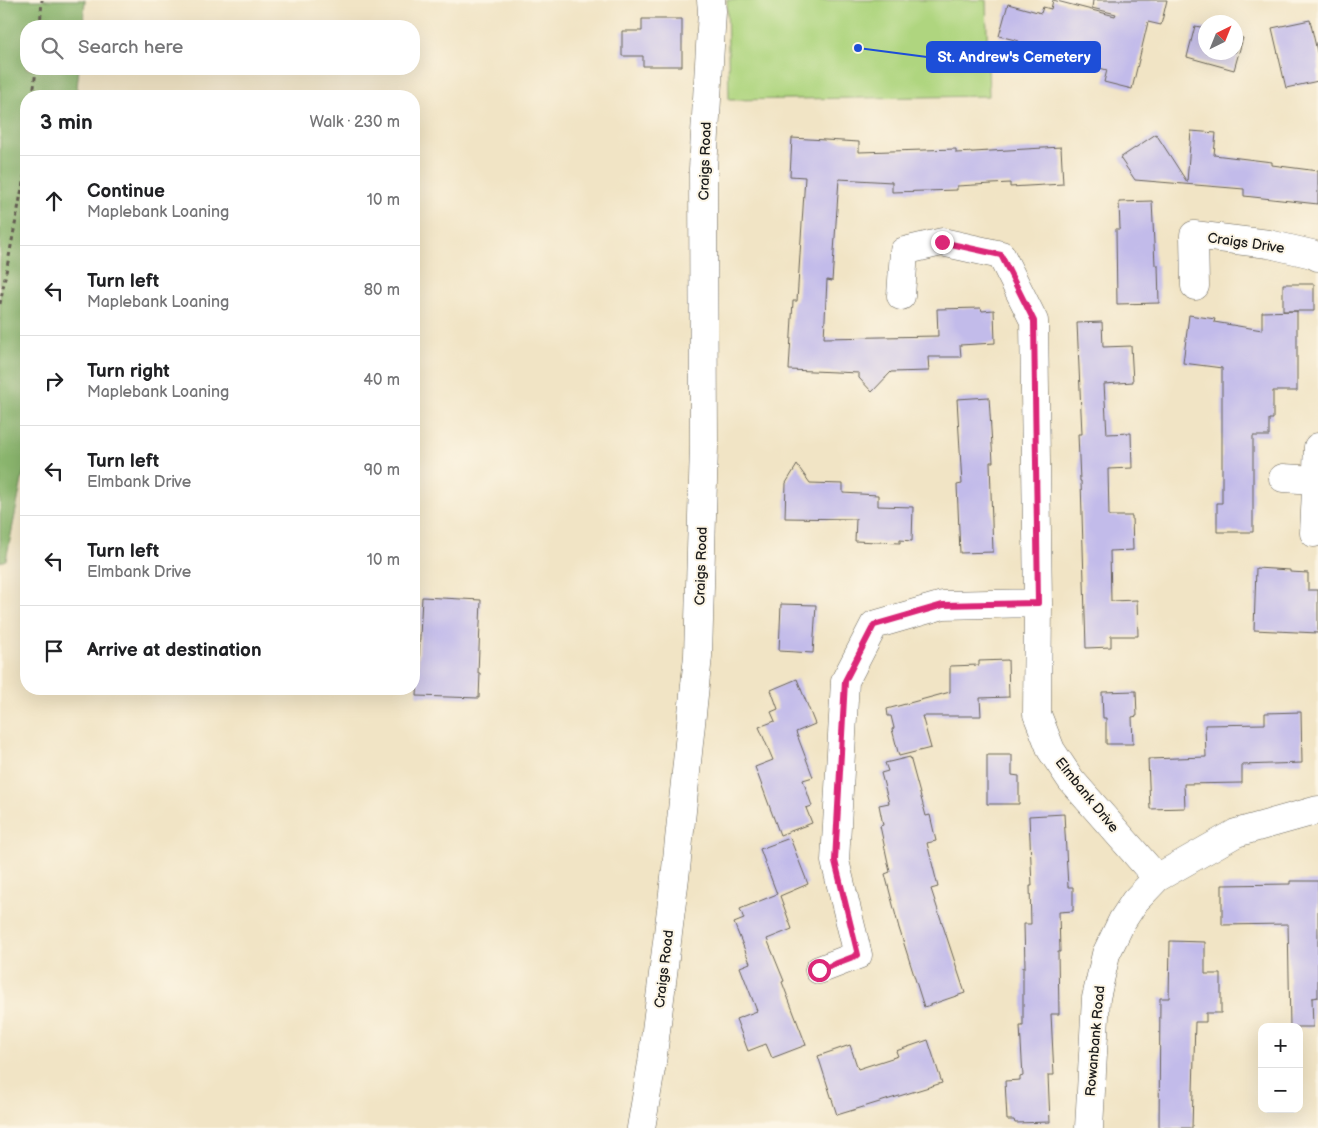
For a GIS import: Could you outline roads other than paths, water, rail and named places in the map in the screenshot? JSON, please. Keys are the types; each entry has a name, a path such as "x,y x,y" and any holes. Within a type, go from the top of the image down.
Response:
{"street":[{"name":"Craigs Road","path":"641,1128 654,1054 676,869 698,656 704,446 703,169 712,11 711,0"},
{"name":"Craigs Drive","path":"1195,286 1194,235 1269,244 1318,257"},
{"name":"Elmbank Drive","path":"900,296 904,252 942,242 1001,255 1034,321 1038,603 1037,714 1051,750 1071,780 1157,878"},
{"path":"1314,533 1318,447"},
{"path":"1283,478 1316,480"},
{"path":"819,970 858,955 835,861 845,681 874,625 943,605 1038,603"},
{"name":"Rowanbank Road","path":"1089,1128 1096,998 1106,954 1122,921 1135,901 1157,878 1236,833 1318,810"}],"place":[{"name":"St. Andrew's Cemetery","path":"858,48"}]}
